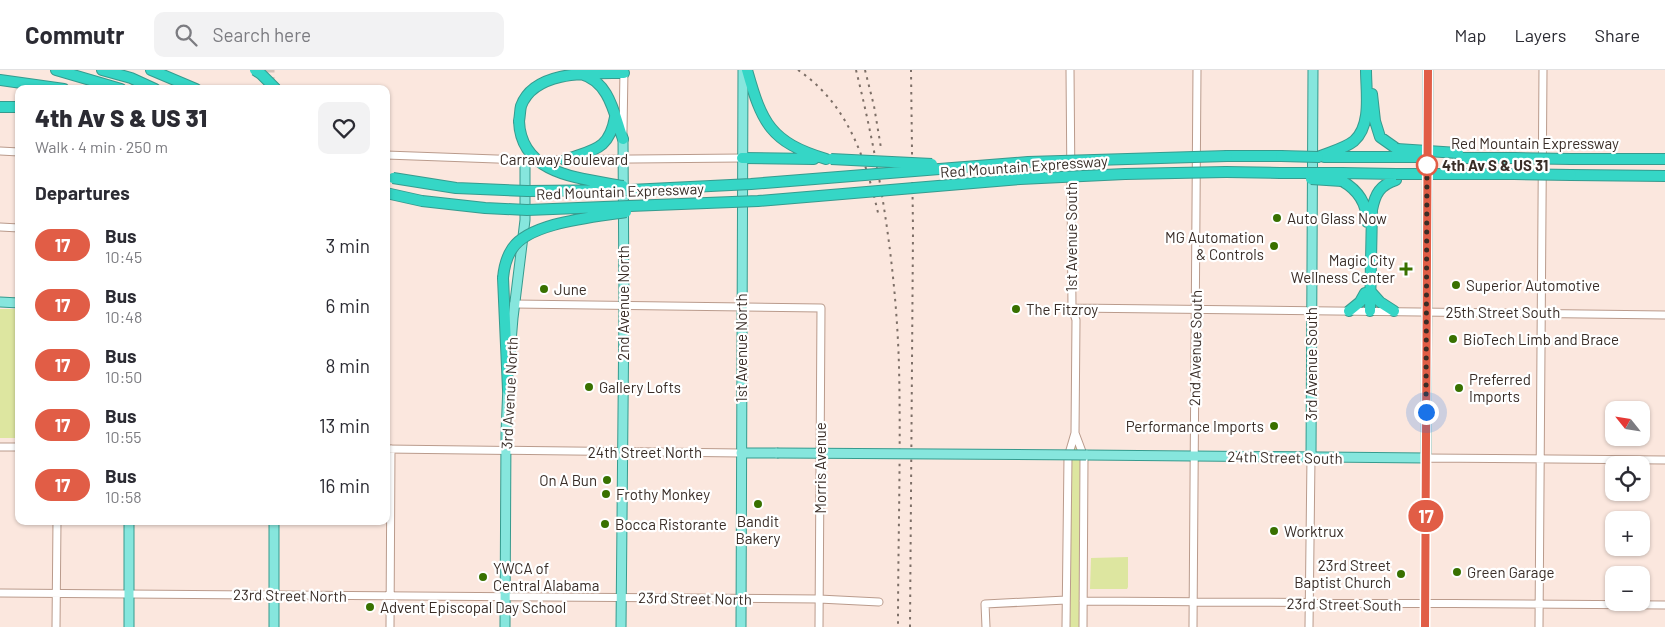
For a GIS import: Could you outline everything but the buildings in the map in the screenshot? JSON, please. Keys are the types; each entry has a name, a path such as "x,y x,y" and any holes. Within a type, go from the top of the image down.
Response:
{"highway":[{"path":"56,70 107,85"},
{"path":"102,70 131,78 146,85"},
{"path":"151,70 187,85"},
{"path":"255,70 272,85"},
{"path":"748,70 747,82 763,116 778,136 795,148 828,159"},
{"path":"1343,152 1363,128 1366,108 1366,70"},
{"path":"1373,70 1372,98 1375,121 1380,137 1396,153"},
{"path":"574,72 588,76 600,84 607,92 623,139"},
{"path":"624,72 555,73 537,82 527,93 521,106 519,121 521,140 529,153 548,168 571,176 644,189"},
{"path":"0,80 36,85"},
{"path":"565,160 604,144 613,131 615,116"},
{"path":"1343,152 1396,153"},
{"name":"Red Mountain Expressway","path":"390,176 465,188 527,191 644,189 752,184 1028,162 1227,156 1318,157 1343,152"},
{"name":"Red Mountain Expressway","path":"1396,153 1493,158 1661,159"},
{"path":"742,158 828,159 973,166"},
{"name":"Red Mountain Expressway","path":"390,194 422,201 485,208 527,210 758,201 1020,179 1154,173 1232,172 1247,177 1280,175 1396,177 1428,174 1514,174 1626,175 1637,180 1661,178"},
{"path":"1342,177 1360,195 1365,205 1367,218 1368,293 1349,311"},
{"path":"1367,311 1374,198 1382,186 1396,177"},
{"path":"508,390 503,278 505,262 512,248 520,239 534,230 578,220 661,206"},
{"path":"1368,293 1394,311"}],"main road":[{"name":"1st Avenue North","path":"741,627 742,158 747,82 743,70"},
{"name":"3rd Avenue South","path":"1310,457 1313,70"},
{"path":"1426,458 1428,70"},
{"name":"2nd Avenue North","path":"621,627 624,306 623,139"},
{"name":"3rd Avenue North","path":"505,627 508,390 514,304 525,220 525,160"},
{"path":"0,302 15,303"},
{"name":"24th Street North","path":"741,453 905,453"},
{"name":"24th Street South","path":"905,453 1426,458"},
{"path":"128,627 129,525"},
{"path":"274,525 274,627"}],"street":[{"name":"1st Avenue South","path":"1066,627 1068,456 1075,433 1076,320 1072,308 1070,70"},
{"name":"2nd Avenue South","path":"1194,627 1197,70"},
{"path":"1539,627 1543,70"},
{"name":"2nd Avenue North","path":"623,139 624,72"},
{"path":"0,152 15,152"},
{"name":"Carraway Boulevard","path":"390,155 525,160 742,158"},
{"path":"0,227 15,228"},
{"path":"514,304 742,307"},
{"name":"Morris Avenue","path":"742,307 821,308 819,627"},
{"name":"25th Street South","path":"1072,308 1541,312 1665,315"},
{"name":"1st Avenue South","path":"1075,433 1084,457 1083,627"},
{"path":"0,447 15,447"},
{"name":"24th Street North","path":"390,449 741,453"},
{"name":"3rd Avenue South","path":"1309,627 1310,457"},
{"path":"1425,627 1426,458"},
{"name":"24th Street South","path":"1426,458 1665,460"},
{"path":"56,627 58,525"},
{"path":"389,525 390,627"},
{"name":"23rd Street North","path":"0,592 741,598 879,602"},
{"path":"986,627 985,604 1066,600"},
{"name":"23rd Street South","path":"1083,600 1665,605"}],"green space":[{"path":"0,309 15,309 15,438 0,438"},
{"path":"1075,443 1080,457 1079,627 1070,627 1071,457"},
{"path":"1128,557 1127,589 1090,589 1091,558"}],"tunnel":[{"path":"270,70 270,85"}],"railway":[{"path":"798,70 816,84 830,100 843,117 853,135 868,175 879,217"},
{"path":"856,70 865,106 885,217 897,329 900,431 898,627"},
{"path":"865,70 874,106 881,148"},
{"path":"910,627 913,231 911,70"}],"bus line":[{"name":"17","path":"1425,627 1428,70"}],"place":[{"name":"4th Av S & US 31","path":"1427,165"},
{"name":"Auto Glass Now","path":"1277,218"},
{"name":"MG Automation & Controls","path":"1274,246"},
{"name":"Magic City Wellness Center","path":"1406,269"},
{"name":"Superior Automotive","path":"1456,285"},
{"name":"June","path":"544,289"},
{"name":"The Fitzroy","path":"1016,309"},
{"name":"BioTech Limb and Brace","path":"1453,339"},
{"name":"Gallery Lofts","path":"589,387"},
{"name":"Preferred Imports","path":"1459,388"},
{"name":"Performance Imports","path":"1274,426"},
{"name":"On A Bun","path":"607,480"},
{"name":"Frothy Monkey","path":"606,494"},
{"name":"Bandit Bakery","path":"758,504"},
{"name":"Bocca Ristorante","path":"605,524"},
{"name":"Worktrux","path":"1274,531"},
{"name":"Green Garage","path":"1457,572"},
{"name":"23rd Street Baptist Church","path":"1401,574"},
{"name":"YWCA of Central Alabama","path":"483,577"},
{"name":"Advent Episcopal Day School","path":"370,607"}],"route":[{"path":"1426,412 1427,165"}]}
